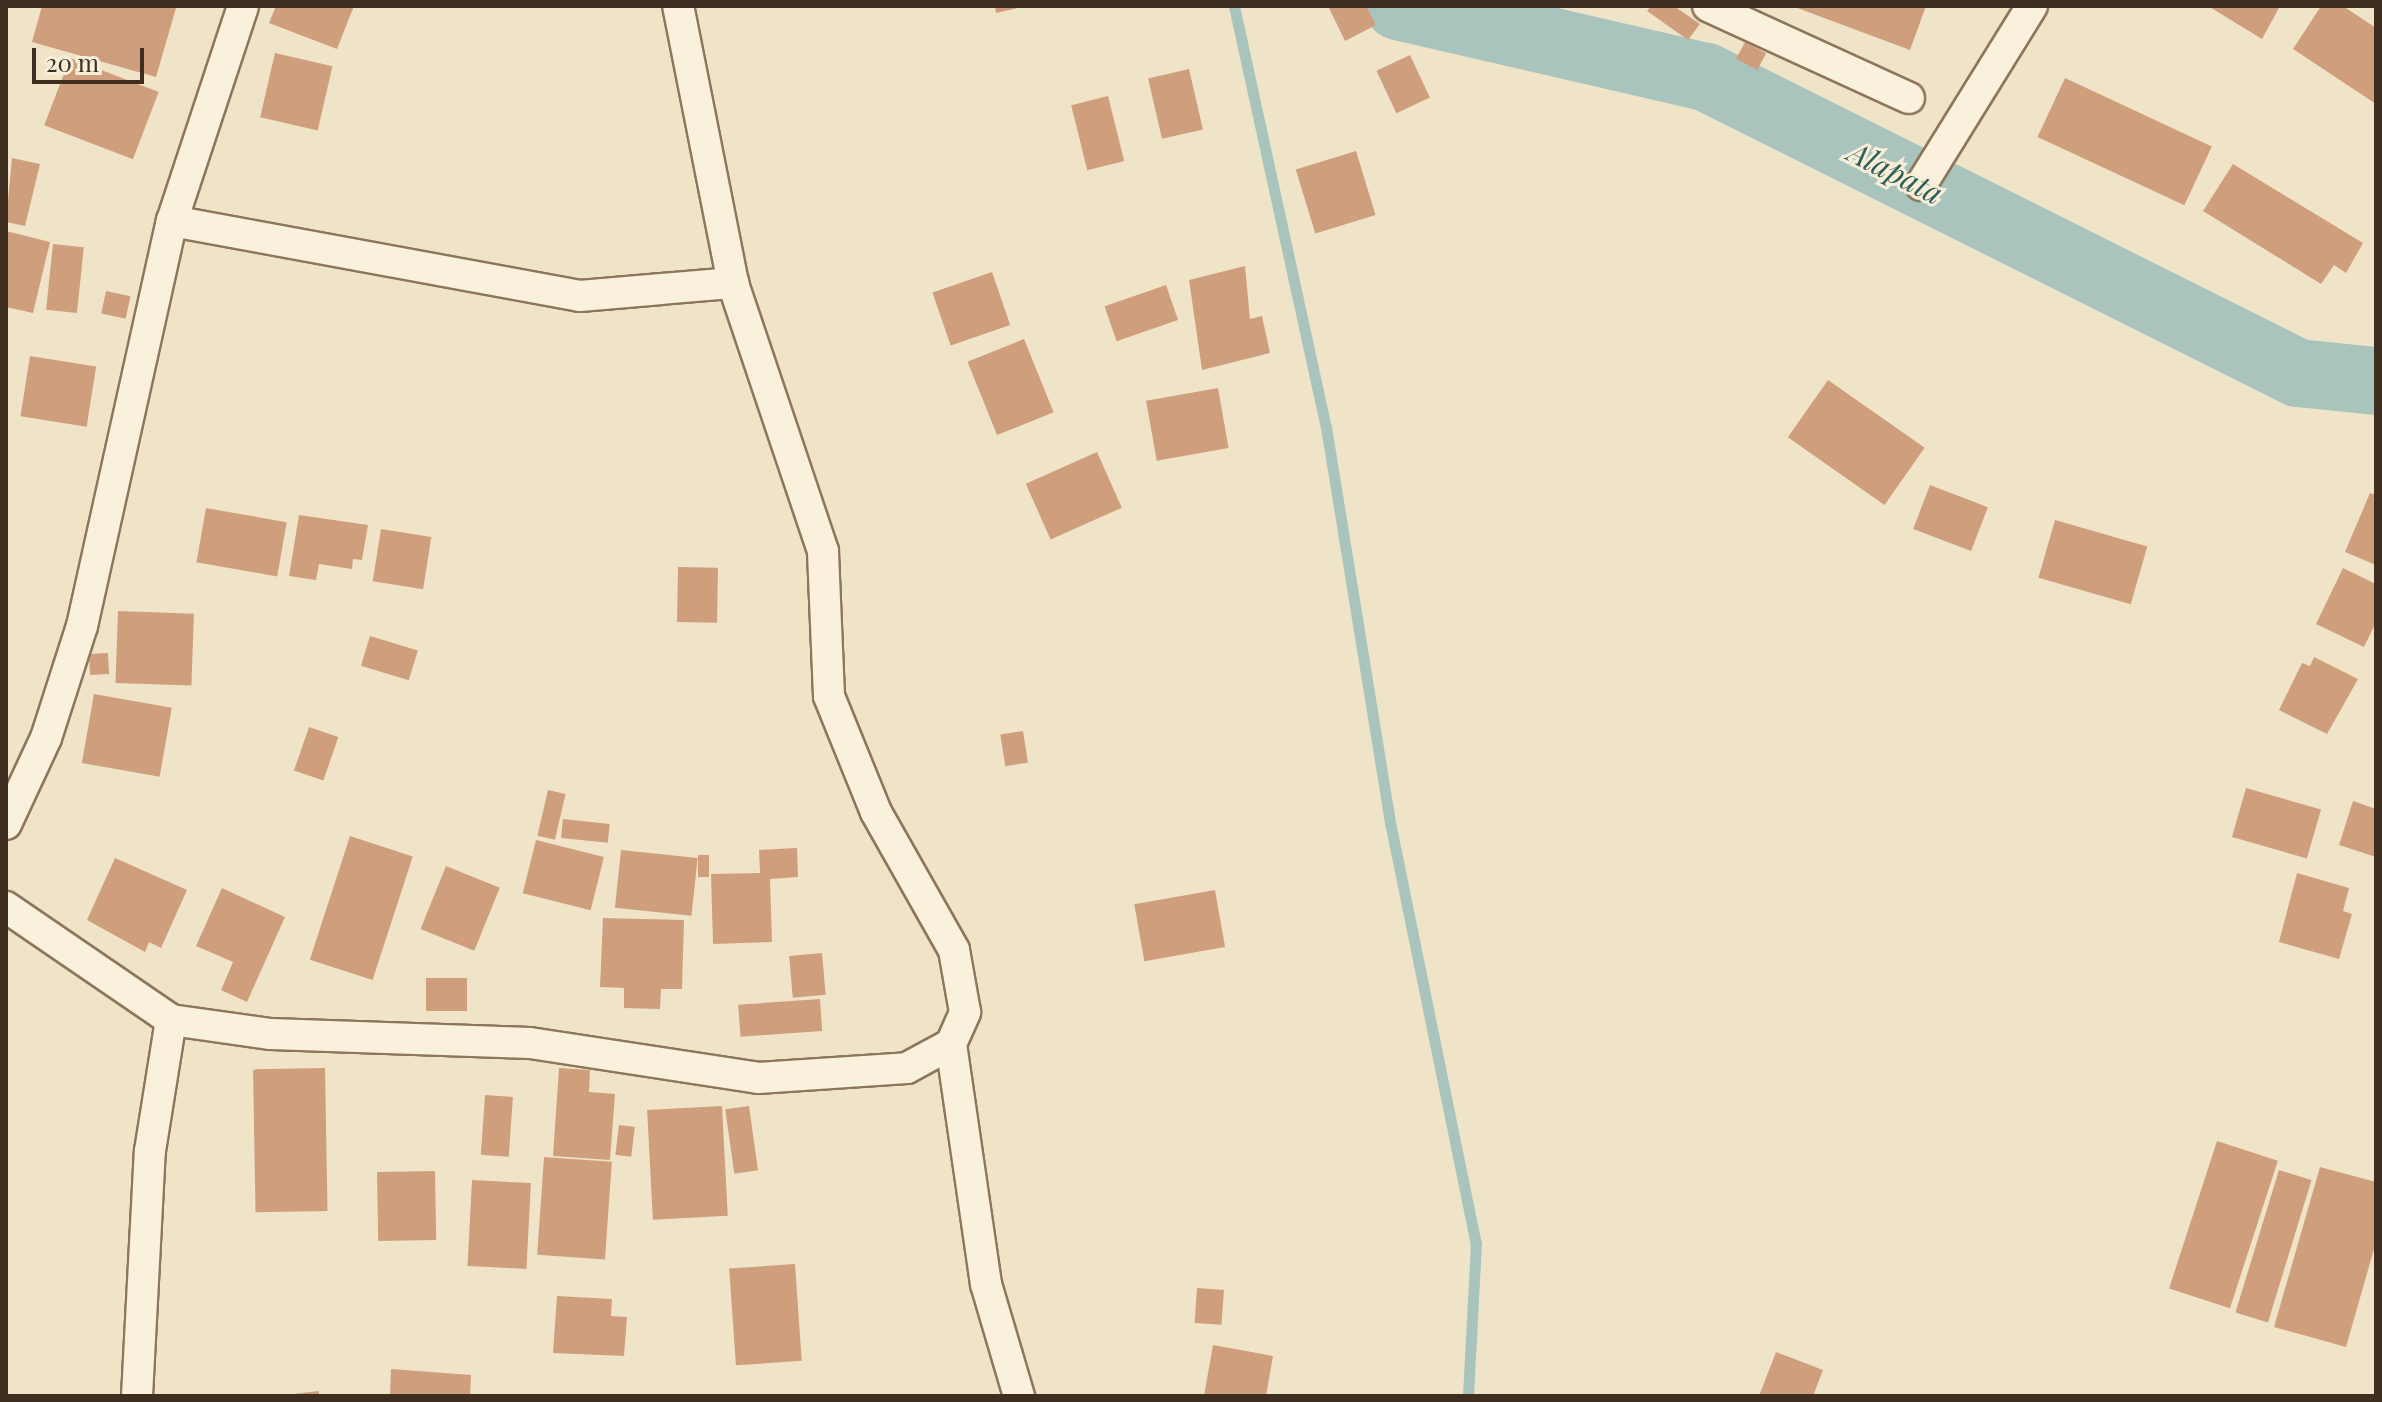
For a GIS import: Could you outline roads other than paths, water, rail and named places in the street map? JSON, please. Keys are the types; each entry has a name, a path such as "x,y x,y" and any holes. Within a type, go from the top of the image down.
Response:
{"street":[{"path":"6,824 46,738 82,626 172,221 243,6"},
{"path":"678,6 733,283 823,551 829,696 844,745 954,950 965,1012 951,1044 986,1284 1019,1396"},
{"path":"1708,6 1909,98"},
{"path":"1921,185 2032,6"},
{"path":"172,221 580,296 733,283"},
{"path":"6,907 171,1020 271,1034 606,1050 758,1078 907,1068 951,1044"},
{"path":"137,1396 150,1151 171,1020"}],"waterway":[{"path":"1234,6 1326,427 1391,827 1476,1243 1468,1396"},
{"name":"Alapata","path":"1398,6 1706,77 2298,373 2376,381"}]}
